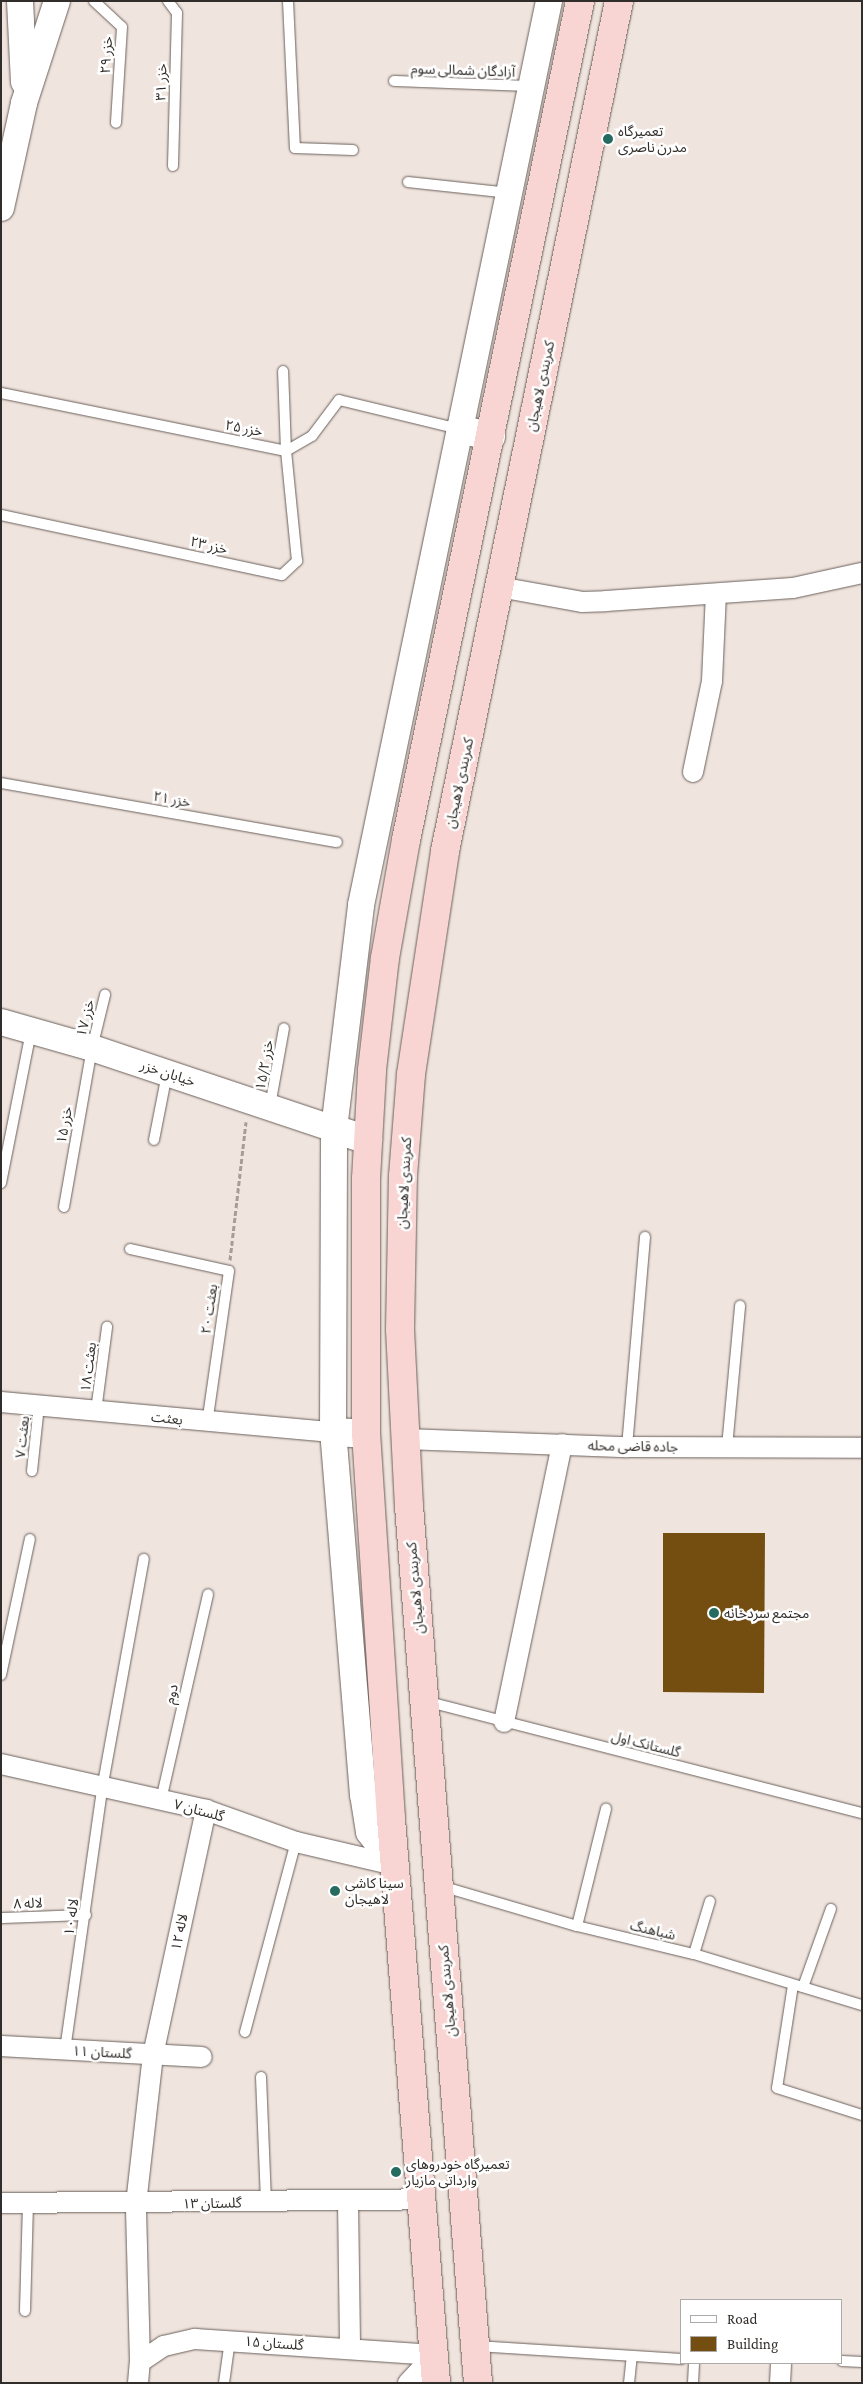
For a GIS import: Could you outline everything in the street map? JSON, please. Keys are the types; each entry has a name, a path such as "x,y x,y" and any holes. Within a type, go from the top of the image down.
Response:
{"highway":[{"path":"436,2383 410,2040 394,1865 366,1434 364,1328 368,1140 385,958 580,1"},
{"name":"کمربندی لاهیجان","path":"478,2383 405,1440 400,1328 403,1176 411,1074 445,851 619,1"},
{"path":"410,2040 451,2038"}],"main road":[{"path":"460,429 491,437"},
{"path":"334,1128 368,1140"},
{"path":"333,1432 366,1434"}],"street":[{"path":"20,1 24,103"},
{"path":"1,208 24,103 57,1"},
{"path":"394,1865 370,1832 363,1795 333,1432 334,1128 361,905 549,1"},
{"path":"499,587 582,602 794,588 862,574"},
{"path":"693,772 712,681 716,594"},
{"name":"خیابان خزر","path":"1,1022 92,1048 334,1128"},
{"name":"بعثت","path":"1,1402 207,1423 333,1432"},
{"name":"جاده قاضی محله","path":"405,1440 627,1446 862,1448"},
{"path":"504,1722 562,1444"},
{"name":"گلستان ۷","path":"1,1764 102,1789 206,1810 296,1842 394,1865"},
{"name":"لاله ۱۲","path":"140,2362 136,2204 153,2055 206,1810"},
{"name":"گلستان ۱۱","path":"1,2046 202,2057"},
{"name":"گلستان ۱۳","path":"1,2203 136,2204 422,2199"},
{"path":"348,2201 350,2348"},
{"name":"گلستان ۱۵","path":"140,2362 164,2346 195,2339 434,2354"},
{"path":"408,2383 434,2354"},
{"path":"138,2383 140,2362"},
{"path":"780,2383 781,2364"}],"lane":[{"name":"خزر ۲۹","path":"94,1 122,27 116,123"},
{"name":"خزر ۳۱","path":"168,1 177,14 173,166"},
{"path":"288,1 295,148 353,150"},
{"name":"آزادگان شمالی سوم","path":"394,82 531,86"},
{"path":"408,182 509,193"},
{"path":"283,371 286,451 312,436 339,400 460,429"},
{"name":"خزر ۲۵","path":"1,393 286,451"},
{"name":"خزر ۲۳","path":"1,515 282,575 297,561 286,451"},
{"name":"خزر ۲۱","path":"1,783 337,842"},
{"name":"خزر ۱۷","path":"92,1048 105,995"},
{"name":"خزر ۱۵/۲","path":"259,1104 284,1028"},
{"path":"1,1183 32,1031"},
{"name":"خزر ۱۵","path":"64,1207 92,1048"},
{"path":"154,1140 167,1073"},
{"path":"627,1446 645,1237"},
{"name":"بعثت ۲۰","path":"130,1249 229,1270 207,1423"},
{"path":"727,1447 740,1306"},
{"name":"بعثت ۱۸","path":"96,1411 107,1327"},
{"name":"بعثت ۷","path":"32,1471 39,1406"},
{"path":"1,1675 30,1539"},
{"name":"لاله ۱۰","path":"65,2050 86,1915 102,1789 144,1559"},
{"name":"دوم","path":"162,1800 208,1594"},
{"name":"گلستانک اول","path":"424,1701 862,1813"},
{"path":"577,1926 606,1809"},
{"path":"245,2032 296,1842"},
{"name":"شباهنگ","path":"438,1885 577,1926 694,1954 862,2006"},
{"path":"694,1954 710,1901"},
{"path":"832,1910 798,1986 777,2088 862,2114"},
{"name":"لاله ۸","path":"1,1918 86,1915"},
{"path":"261,2077 266,2202"},
{"path":"25,2311 28,2204"},
{"path":"224,2383 230,2340"},
{"path":"474,2346 680,2360"},
{"path":"628,2383 632,2356"},
{"path":"843,2362 862,2362"},
{"path":"693,2383 694,2364"}],"path":[{"path":"229,1270 259,1104"}],"building":[{"name":"مجتمع سردخانه","path":"663,1533 765,1533 764,1693 663,1692"}],"place":[{"name":"تعمیرگاه مدرن ناصری","path":"608,139"},
{"name":"مجتمع سردخانه","path":"714,1613"},
{"name":"سینا کاشی لاهیجان","path":"335,1891"},
{"name":"تعمیرگاه خودروهای وارداتی مازیار","path":"396,2172"}]}
